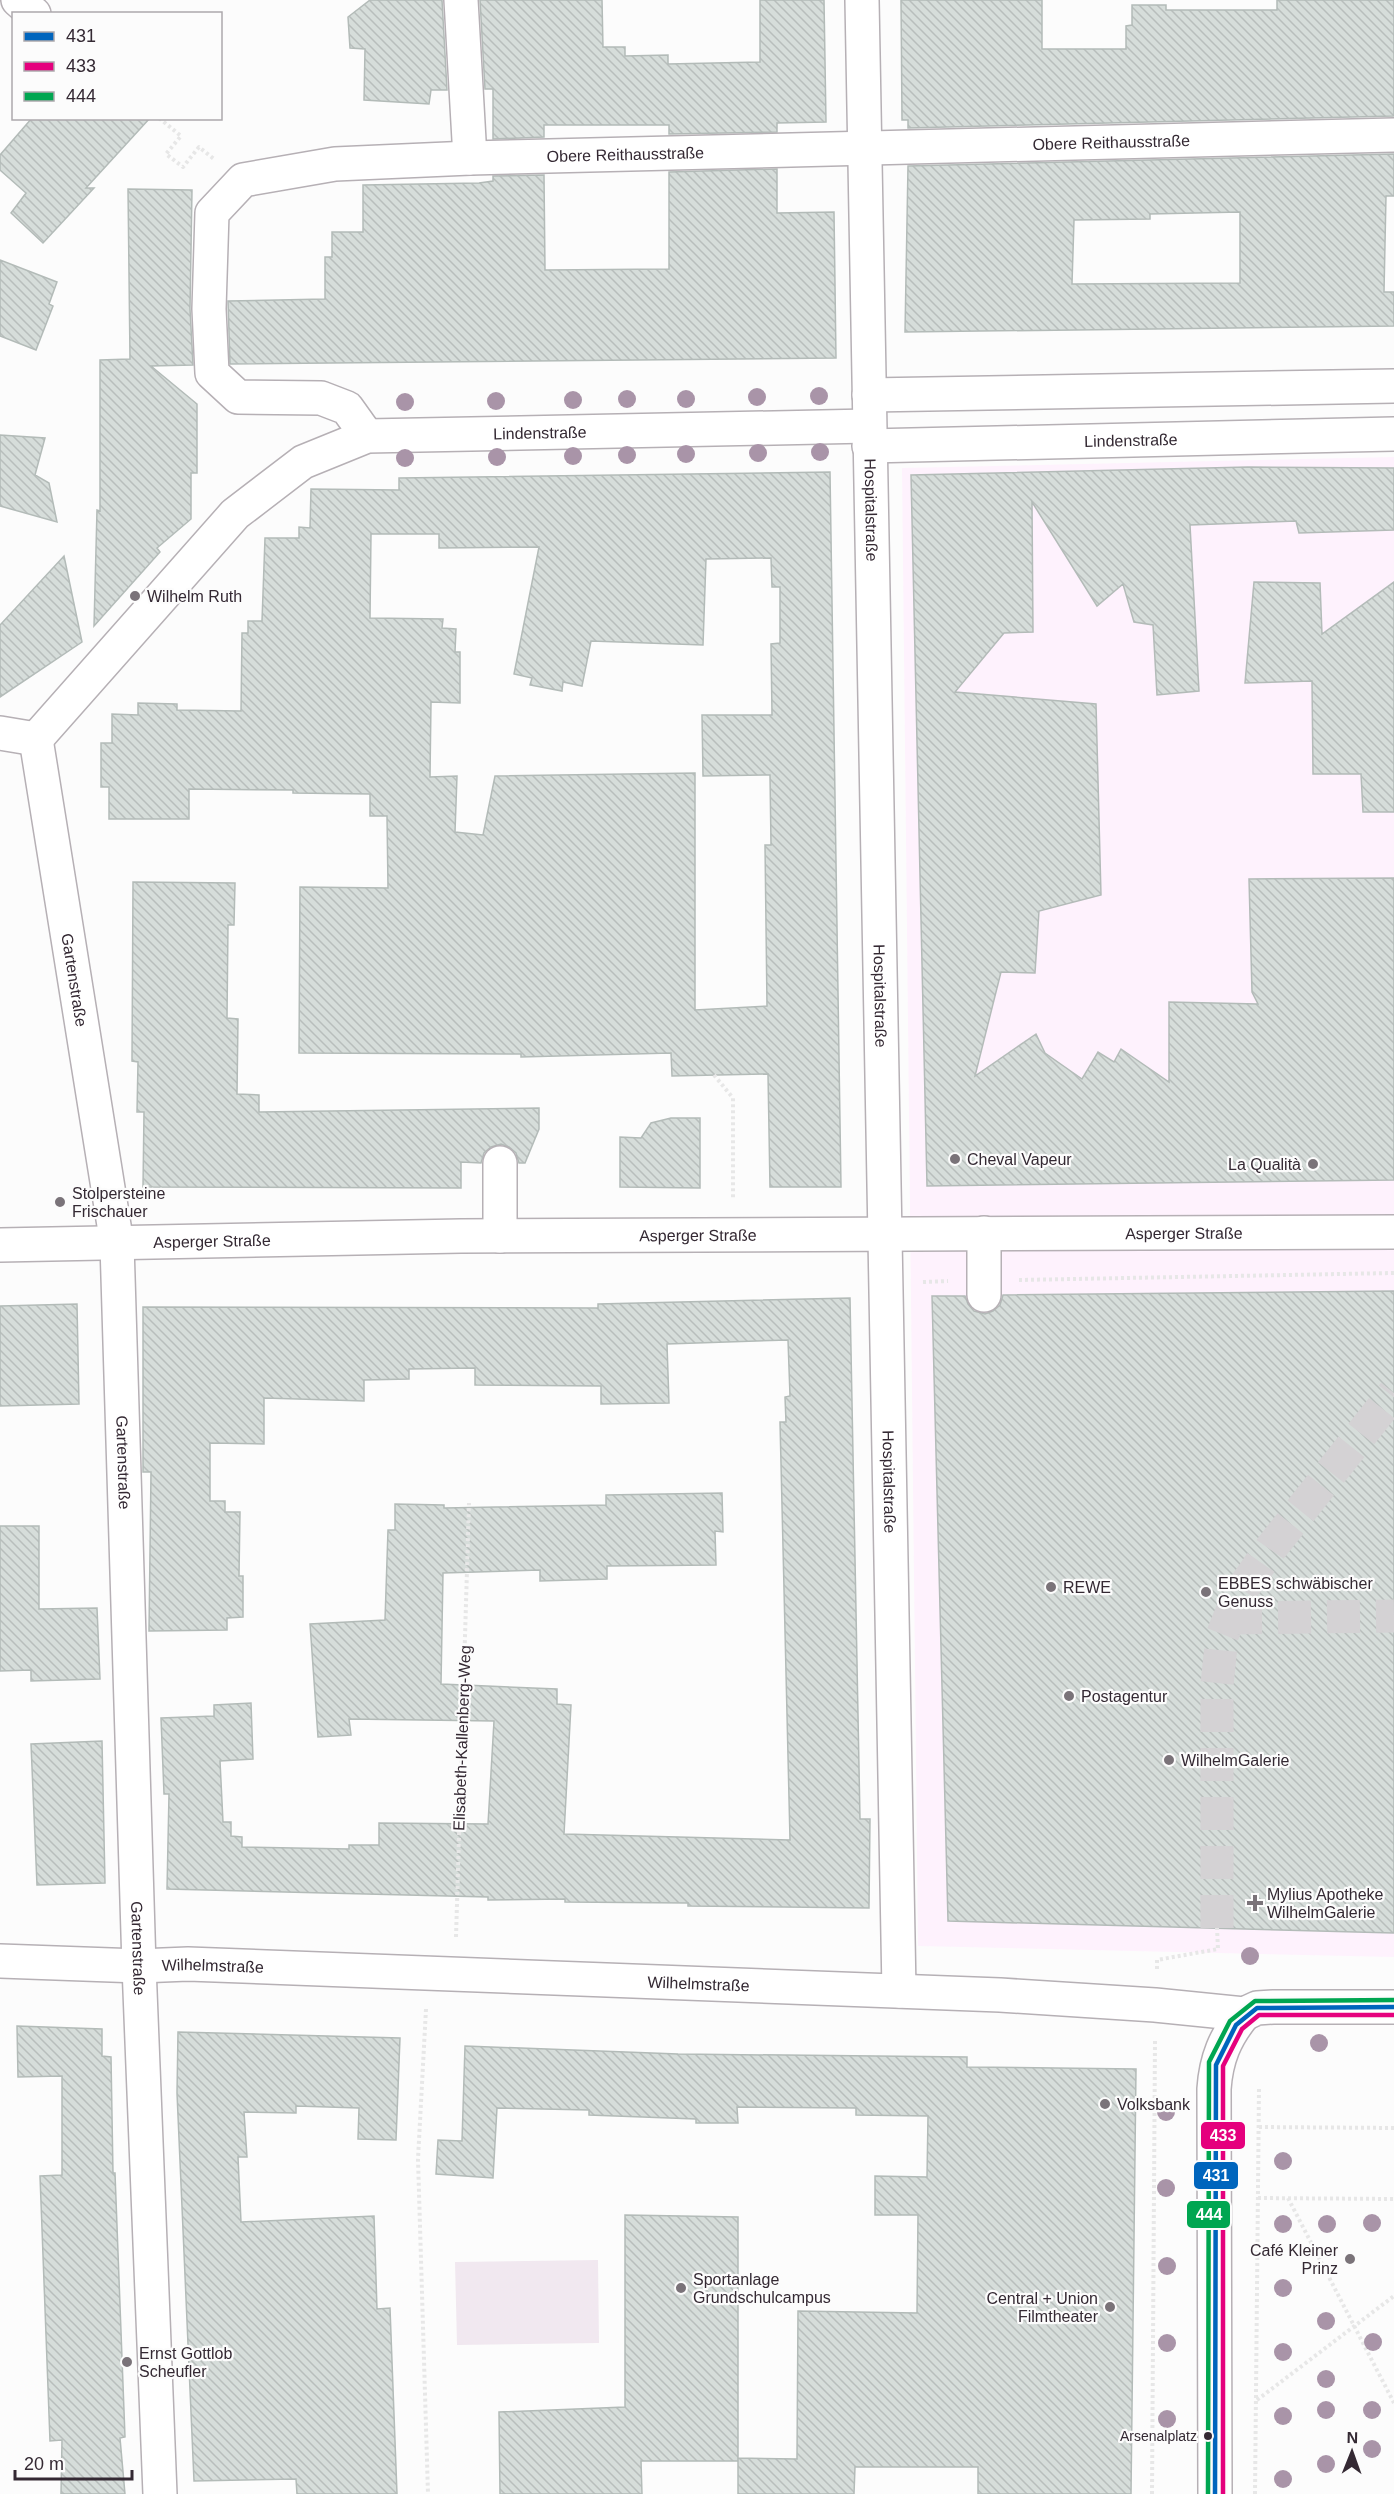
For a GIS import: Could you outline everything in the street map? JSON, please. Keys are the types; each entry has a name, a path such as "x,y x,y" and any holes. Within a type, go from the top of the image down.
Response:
{"street":[{"path":"18,0 32,12"},
{"path":"461,0 470,158"},
{"name":"Hospitalstraße","path":"862,0 899,1990"},
{"name":"Obere Reithausstraße","path":"243,180 335,164 470,158 1394,135"},
{"path":"243,180 212,213 210,309 212,373 238,397 321,398 347,408 367,436"},
{"name":"Lindenstraße","path":"36,739 235,514 303,462 367,436 869,422 1394,386"},
{"name":"Lindenstraße","path":"869,422 1394,435"},
{"path":"0,733 36,739"},
{"name":"Gartenstraße","path":"36,739 117,1244 139,1966 160,2494"},
{"path":"500,1163 500,1236"},
{"name":"Asperger Straße","path":"0,1245 500,1236 1394,1232"},
{"path":"984,1233 984,1288"},
{"name":"Wilhelmstraße","path":"0,1961 139,1966 200,1965 899,1990 1155,2005 1244,2014 1257,2008 1273,2007 1394,2007"},
{"path":"1215,2494 1215,2081 1216,2066 1223,2047 1230,2031 1244,2014"}],"path":[{"path":"161,120 181,136 166,154 183,167 199,147 243,180"},
{"path":"714,1075 733,1098 733,1236"},
{"path":"886,1282 984,1288 1394,1273"},
{"name":"Elisabeth-Kallenberg-Weg","path":"454,1974 469,1503"},
{"path":"1152,2494 1157,1960 1218,1949 1217,1928"},
{"path":"426,2041 418,2158 428,2494"},
{"path":"1256,2494 1259,2087"},
{"path":"1259,2127 1394,2128"},
{"path":"1258,2198 1394,2199"},
{"path":"1288,2198 1394,2403"},
{"path":"1256,2400 1394,2296"}],"shaded area":[{"path":"1394,457 1394,1957 918,1946 902,468"},
{"path":"598,2260 599,2343 457,2345 455,2262"}],"building":[{"path":"370,0 442,0 447,90 431,90 429,104 364,100 365,49 350,48 348,17"},
{"path":"480,0 602,0 603,47 625,47 625,56 668,55 668,64 760,62 760,0 824,0 826,122 777,123 777,132 669,134 669,125 544,125 544,137 493,139 493,89 485,89"},
{"path":"901,0 1042,0 1042,49 1126,49 1126,26 1132,25 1132,5 1166,5 1166,10 1277,10 1277,0 1394,0 1394,116 908,128 908,120 902,120"},
{"path":"30,120 148,120 86,188 94,188 43,243 11,213 26,193 0,170 0,155"},
{"path":"1394,154 1394,196 1386,196 1384,292 1394,292 1394,326 905,332 908,166","holes":["1240,212 1240,283 1072,284 1074,220 1150,219 1150,214"]},
{"path":"777,169 777,213 834,212 836,358 230,364 228,301 325,299 325,257 332,257 332,232 363,232 363,185 479,183 493,181 493,176 544,175 545,270 669,269 669,172"},
{"path":"128,189 192,190 190,309 193,365 151,366 197,404 197,473 191,473 191,519 157,548 160,552 94,626 97,510 100,511 100,360 130,359"},
{"path":"0,260 57,282 49,304 53,306 36,350 0,336"},
{"path":"0,435 45,438 35,475 49,483 57,522 0,506"},
{"path":"1248,467 1394,468 1394,530 1299,533 1296,521 1190,525 1199,691 1157,695 1153,625 1134,622 1123,584 1097,606 1032,502 1033,632 1004,633 955,692 1096,704 1101,895 1039,911 1035,973 1001,972 975,1076 1036,1034 1045,1053 1082,1079 1098,1052 1114,1062 1121,1049 1169,1082 1169,1002 1258,1004 1252,992 1249,879 1394,878 1394,1180 927,1186 911,475"},
{"path":"830,472 841,1187 770,1187 768,1074 672,1076 671,1053 521,1057 521,1054 299,1053 300,887 388,888 387,816 370,816 370,794 293,793 293,790 189,789 189,819 109,819 109,787 101,787 101,743 112,743 112,714 138,715 138,703 177,704 177,710 241,711 242,633 248,633 248,621 262,621 265,538 299,538 299,527 310,528 311,489 399,490 399,478","holes":["371,534 439,534 439,548 539,547 514,674 532,678 530,685 562,691 563,682 582,686 591,641 703,645 706,559 771,558 772,587 780,587 780,643 771,644 772,715 702,715 703,776 770,775 771,845 765,845 767,1006 695,1010 695,773 495,776 483,835 455,832 457,776 430,777 431,702 460,703 460,652 455,652 456,629 442,628 443,619 370,618"]},
{"path":"64,556 82,642 0,697 0,625"},
{"path":"1254,582 1320,583 1322,634 1394,582 1394,812 1363,812 1361,774 1313,774 1312,681 1245,683"},
{"path":"133,882 235,883 234,925 228,925 227,1018 238,1019 237,1094 259,1095 259,1112 539,1108 539,1129 525,1163 519,1163 516,1153 509,1147 501,1144 491,1147 484,1153 481,1163 461,1162 461,1188 143,1187 144,1112 137,1112 138,1062 132,1061"},
{"path":"671,1118 700,1118 700,1188 620,1187 620,1137 641,1138 651,1123"},
{"name":"WilhelmGalerie","path":"1394,1291 1394,1933 948,1921 932,1296 965,1296 974,1311 985,1314 1000,1305 1003,1295"},
{"path":"850,1298 860,1819 870,1819 869,1908 688,1906 688,1903 565,1902 565,1899 488,1900 488,1897 167,1889 169,1794 164,1794 161,1718 214,1716 214,1705 251,1703 253,1759 220,1761 223,1822 231,1822 231,1836 242,1837 242,1847 349,1849 349,1845 379,1845 379,1823 488,1824 494,1721 349,1719 351,1735 318,1737 310,1624 385,1620 388,1530 395,1530 395,1504 444,1505 444,1508 606,1505 606,1495 722,1493 723,1532 715,1531 716,1565 607,1566 607,1579 540,1581 540,1570 443,1573 441,1684 557,1689 557,1704 571,1705 564,1834 790,1840 780,1422 786,1422 785,1397 790,1396 788,1340 667,1344 669,1403 601,1404 601,1386 475,1385 475,1368 409,1369 409,1379 364,1380 364,1401 264,1398 264,1444 210,1443 210,1501 225,1501 225,1512 240,1512 239,1576 243,1576 243,1617 227,1618 227,1630 149,1631 151,1472 143,1472 143,1307 598,1308 598,1304"},
{"path":"77,1304 79,1404 0,1406 0,1306"},
{"path":"0,1526 39,1526 39,1609 97,1608 100,1679 31,1681 31,1670 0,1671"},
{"path":"102,1741 105,1883 37,1885 31,1744"},
{"path":"17,2026 102,2029 102,2056 111,2057 113,2173 115,2173 125,2437 120,2438 125,2494 61,2494 62,2440 50,2441 40,2176 62,2175 62,2076 18,2077"},
{"path":"178,2032 400,2038 396,2140 358,2139 359,2108 296,2106 296,2113 244,2112 247,2157 238,2157 241,2222 374,2216 377,2309 390,2308 397,2494 297,2494 296,2479 194,2481 177,2093"},
{"path":"465,2046 678,2054 967,2057 967,2067 1136,2069 1131,2494 978,2494 978,2467 855,2467 854,2494 738,2494 738,2458 797,2459 798,2311 917,2313 918,2215 875,2215 875,2176 927,2177 928,2116 856,2115 856,2108 737,2107 738,2123 696,2123 696,2119 589,2115 589,2110 497,2108 493,2178 436,2174 438,2140 462,2141"},
{"name":"Sportanlage Grundschulcampus","path":"625,2215 738,2217 738,2461 641,2461 642,2494 500,2494 499,2412 625,2407"}],"tunnel":[{"path":"1217,1928 1217,1685 1222,1636 1239,1594 1271,1548 1394,1393"},
{"path":"1229,1618 1394,1616"}],"transit line":[{"name":"444","path":"1208,2494 1209,2062 1230,2021 1255,2001 1394,2000"},
{"name":"431","path":"1215,2494 1216,2065 1236,2025 1257,2008 1394,2007"},
{"name":"433","path":"1223,2494 1223,2066 1242,2029 1259,2015 1394,2015"}],"place":[{"name":"Wilhelm Ruth","path":"135,596"},
{"name":"Cheval Vapeur","path":"955,1159"},
{"name":"La Qualità","path":"1313,1164"},
{"name":"Stolpersteine Frischauer","path":"60,1202"},
{"name":"REWE","path":"1051,1587"},
{"name":"EBBES schwäbischer Genuss","path":"1206,1592"},
{"name":"Postagentur","path":"1069,1696"},
{"name":"WilhelmGalerie","path":"1169,1760"},
{"name":"Mylius Apotheke WilhelmGalerie","path":"1255,1903"},
{"name":"Volksbank","path":"1105,2104"},
{"name":"Café Kleiner Prinz","path":"1350,2259"},
{"name":"Sportanlage Grundschulcampus","path":"681,2288"},
{"name":"Central + Union Filmtheater","path":"1110,2307"},
{"name":"Ernst Gottlob Scheufler","path":"127,2362"},
{"name":"Arsenalplatz","path":"1208,2436"}]}
